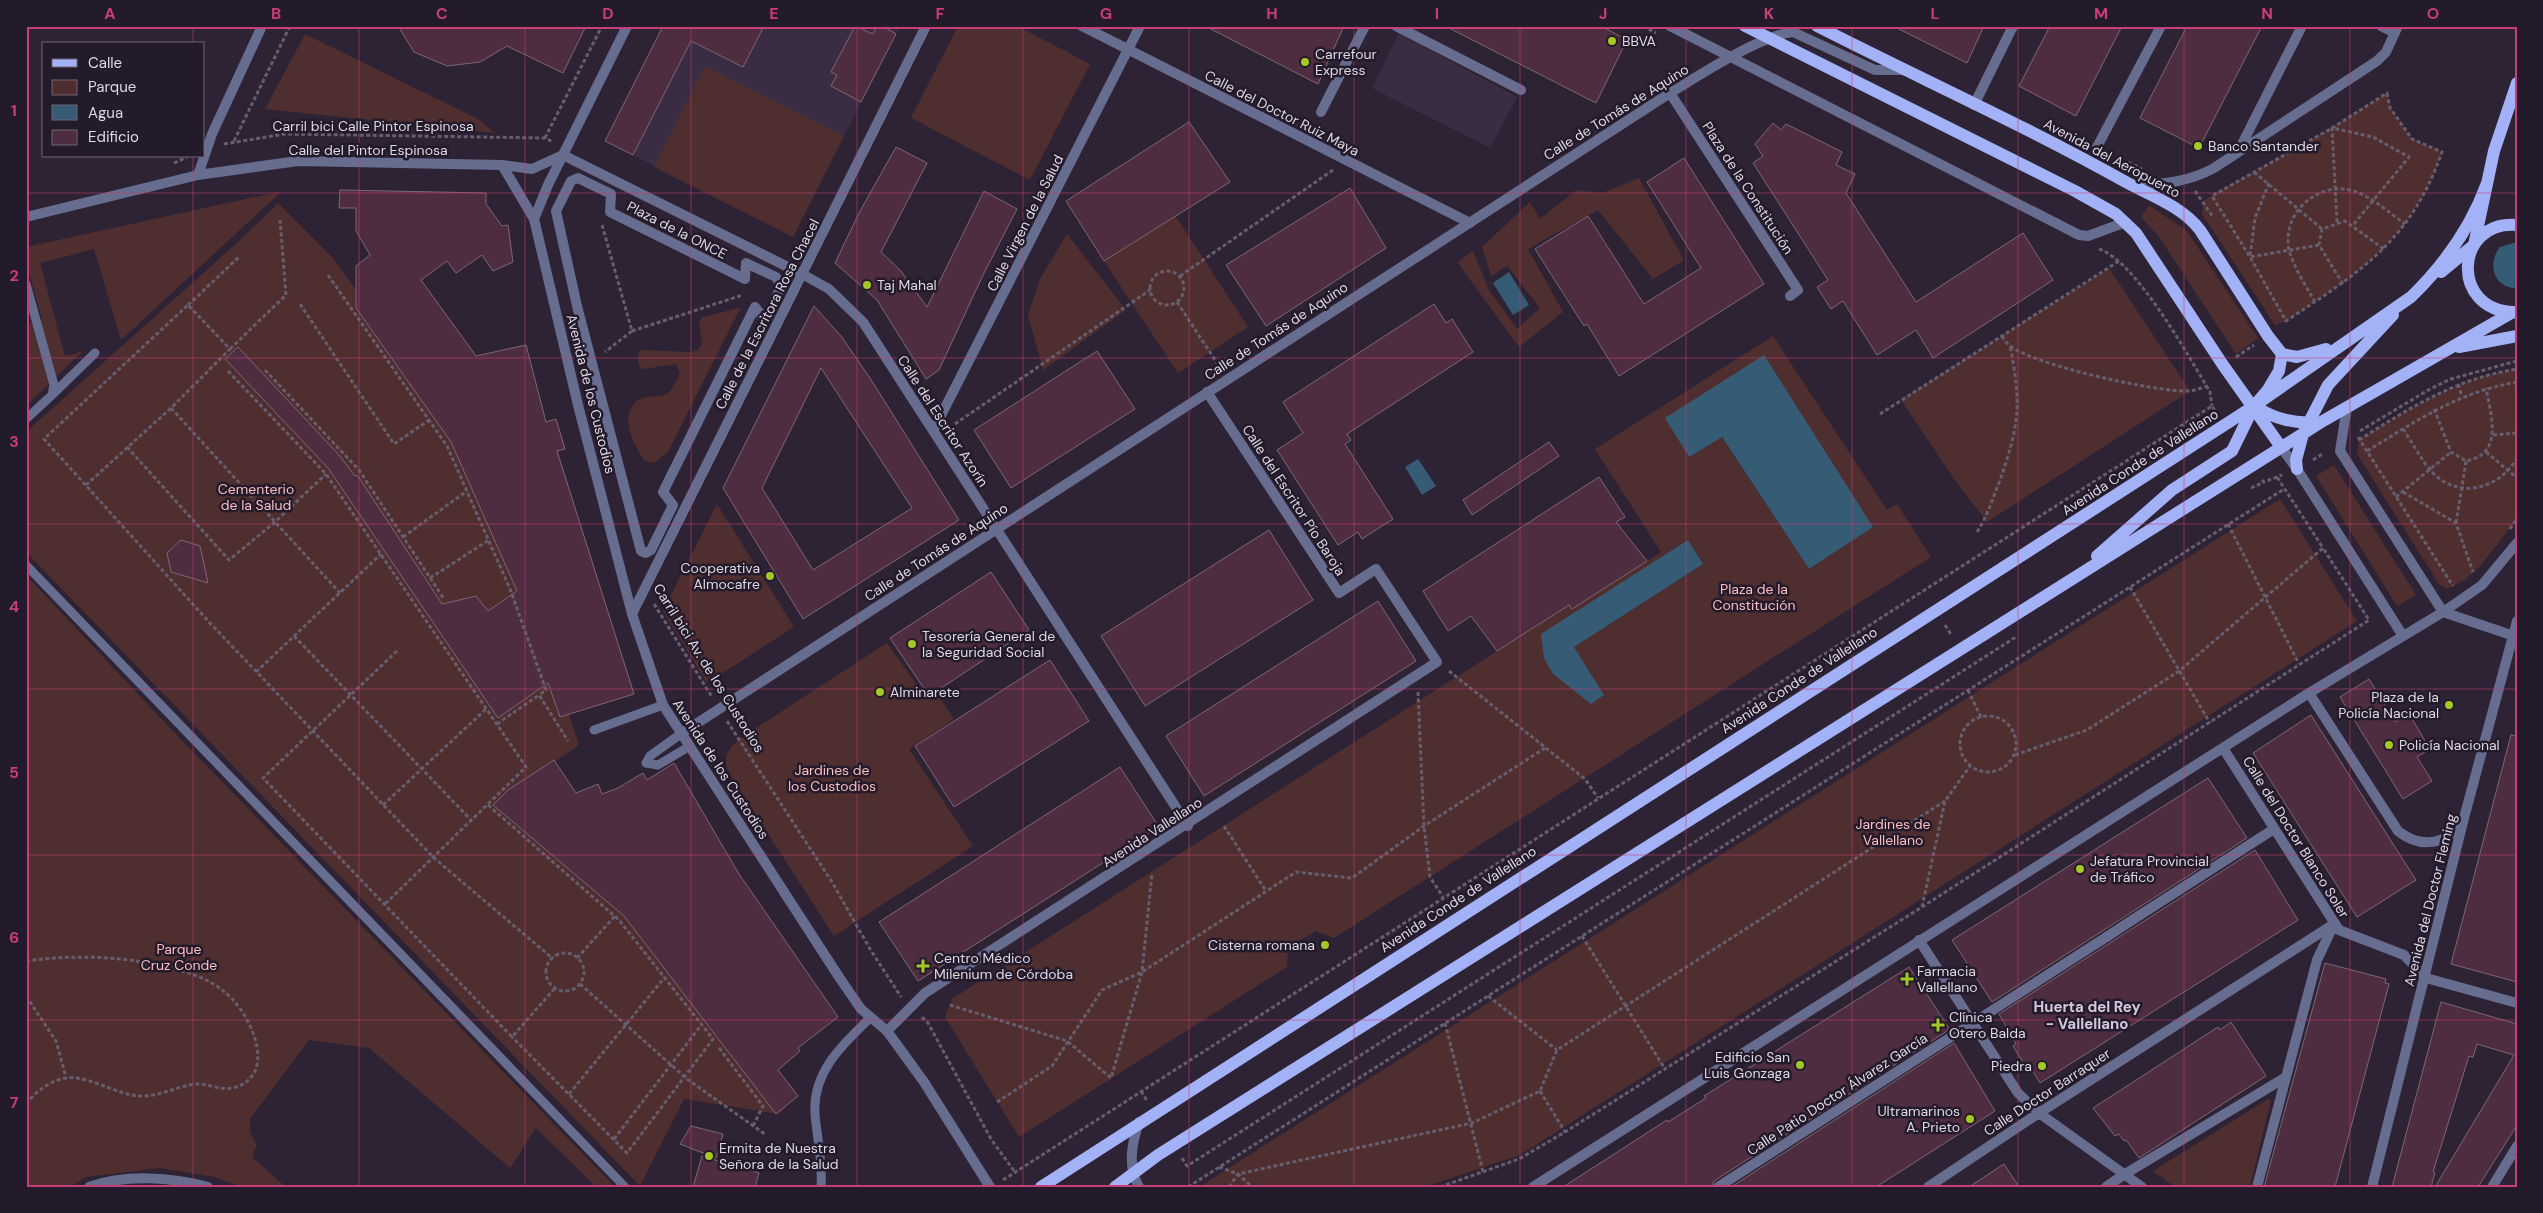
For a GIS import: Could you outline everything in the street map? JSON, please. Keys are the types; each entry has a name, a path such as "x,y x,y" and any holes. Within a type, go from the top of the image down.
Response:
{"main road":[{"path":"1745,26 1768,40 2075,191 2105,207 2126,222 2147,247 2223,365 2254,406 2281,447"},
{"name":"Avenida del Aeropuerto","path":"1817,26 2090,162 2177,209 2193,221 2268,336 2282,354"},
{"path":"2516,312 2495,309 2479,298 2469,282 2467,263 2474,245 2494,151 2517,83"},
{"path":"2297,468 2296,460 2306,428 2328,385 2431,276 2459,239 2473,216 2487,183"},
{"path":"2067,583 2172,490 2232,451 2254,406 2267,391 2279,371 2282,354 2297,357 2316,354 2340,344 2410,297 2490,230 2503,225 2517,225"},
{"path":"1115,1187 1158,1155 1962,650 2281,447 2306,428 2323,421 2422,363 2516,312"},
{"path":"2422,363 2463,346 2517,336"},
{"name":"Avenida Conde de Vallellano","path":"1041,1187 1139,1122 2254,406 2340,344"},
{"path":"2254,406 2270,416 2306,428"}],"street":[{"path":"205,152 262,26"},
{"path":"534,218 564,152 627,26"},
{"name":"Calle de la Escritora Rosa Chacel","path":"632,614 926,26"},
{"name":"Calle del Doctor Ruiz Maya","path":"1082,26 1470,222"},
{"name":"Calle Virgen de la Salud","path":"935,434 1140,26"},
{"path":"1322,112 1365,26"},
{"path":"1396,26 1521,90"},
{"path":"1670,26 2083,237 2126,222"},
{"path":"1974,105 2013,26"},
{"path":"2097,147 2161,26"},
{"path":"2238,151 2302,26"},
{"path":"2134,186 2190,179 2214,168 2377,61 2386,52 2396,30 2381,26"},
{"name":"Calle de Tomás de Aquino","path":"682,733 1670,93 1732,58 1787,32 1798,32 1875,70 1903,70"},
{"name":"Plaza de la Constitución","path":"1670,93 1798,290 1790,296"},
{"name":"Calle del Pintor Espinosa","path":"26,217 198,175 298,161 502,165 532,169 564,152"},
{"name":"Calle del Escritor Azorín","path":"564,152 828,288 863,322 1188,826"},
{"path":"198,175 203,158"},
{"name":"Avenida de los Custodios","path":"502,165 534,218 578,405 632,614 664,705 839,977 861,1009 887,1032 924,1082 990,1187"},
{"name":"Plaza de la ONCE","path":"578,178 611,194 610,212 745,280 746,263 776,277 781,286 766,322 755,307 663,492 673,505 651,550 646,553 641,551 595,377 556,211 571,181 578,178"},
{"name":"Calle del Escritor Pío Baroja","path":"1207,392 1340,593 1376,569 1437,662"},
{"path":"2347,406 2340,451 2444,612 2515,636"},
{"path":"2281,447 2297,468 2403,636"},
{"path":"1533,1187 1549,1183 1919,940 2309,693 2444,612 2482,585 2517,544"},
{"name":"Avenida del Doctor Fleming","path":"2372,1187 2426,978 2464,818 2515,636 2517,621"},
{"name":"Avenida Vallellano","path":"887,1032 925,993 1188,826 1437,662"},
{"path":"2309,693 2391,824 2406,838 2427,844 2438,841 2454,831 2464,818"},
{"name":"Calle del Doctor Blanco Soler","path":"2223,748 2334,924 2345,934 2404,955 2426,978"},
{"name":"Calle Patio Doctor Álvarez García","path":"1718,1187 2274,829"},
{"path":"2257,1187 2317,960 2334,924"},
{"name":"Calle Doctor Barraquer","path":"1928,1187 2039,1113 2334,924"},
{"path":"1919,940 1974,1022 2018,1093 2039,1113 2142,1187"},
{"path":"2426,978 2517,1003"},
{"path":"2106,1187 2286,1077"},
{"path":"1139,1122 1132,1142 1132,1175 1139,1187"},
{"path":"2492,1187 2517,1146"},
{"path":"89,1187 101,1183 133,1180 161,1180 208,1187"}],"lane":[{"path":"26,284 53,378 54,389 52,395"},
{"path":"26,419 95,353"},
{"path":"26,565 625,1187"},
{"path":"594,730 664,705"},
{"path":"682,733 650,756 646,763 658,765 690,746"},
{"path":"821,1187 821,1160 815,1113 818,1089 833,1054 870,1018"}],"path":[{"path":"234,141 290,26"},
{"path":"564,152 545,138 602,26"},
{"path":"2281,327 2286,321 2343,284 2384,249 2405,224 2426,194 2442,152 2412,139 2390,108 2387,93 2332,128 2212,196 2250,257 2286,321"},
{"path":"2332,128 2337,222"},
{"path":"2332,128 2373,137 2409,158 2353,225"},
{"name":"Carril bici Calle Pintor Espinosa","path":"206,149 234,141 285,134 545,138"},
{"path":"1180,276 1346,161"},
{"path":"2254,172 2322,229"},
{"path":"2250,257 2255,218 2269,184"},
{"path":"2315,302 2289,249 2289,229 2298,209 2313,195 2336,190 2355,192 2373,201 2405,224"},
{"path":"86,485 171,408 286,295 280,220"},
{"path":"601,220 632,331"},
{"path":"2322,229 2337,222 2345,221 2384,249"},
{"path":"2322,229 2319,245 2343,284"},
{"path":"2250,257 2319,245"},
{"path":"238,256 44,439 256,672 434,858 552,958"},
{"path":"1880,414 2119,261"},
{"path":"1161,272 1174,272 1180,276 1184,288 1183,295 1176,302 1167,305 1160,304 1155,300 1150,290 1151,281 1161,272"},
{"path":"328,275 447,446 510,589 546,690 497,724"},
{"path":"935,434 1150,290"},
{"path":"600,357 632,331 747,294"},
{"path":"1176,302 1228,379"},
{"path":"300,304 394,444 429,420"},
{"path":"188,305 230,349"},
{"path":"2002,336 2010,346 2039,358 2090,374 2166,389 2190,391 2207,386"},
{"path":"1977,532 1985,520 2015,436 2018,398 2010,346"},
{"path":"2452,587 2360,440 2429,397 2482,376 2517,369"},
{"path":"266,370 359,470 444,599"},
{"path":"228,371 326,474 526,767 384,905"},
{"path":"2202,379 2210,392 2212,406"},
{"path":"2367,451 2434,409 2462,396 2486,388 2516,382 2517,397"},
{"path":"2458,384 2462,396"},
{"path":"2434,409 2451,452 2466,462 2477,459 2486,452 2493,435 2486,388"},
{"path":"171,408 340,592"},
{"path":"2404,428 2430,469 2445,482 2461,488 2488,485 2508,471 2517,458"},
{"path":"2493,435 2517,433"},
{"path":"128,447 229,560 275,522 326,474"},
{"path":"2396,497 2451,452"},
{"path":"2486,452 2517,478"},
{"path":"2466,462 2456,523 2473,573"},
{"path":"1440,1187 1519,1159 1565,1132 1922,907 2369,620 2277,477"},
{"path":"1188,1187 2284,489"},
{"path":"403,537 467,491"},
{"path":"2403,492 2456,523"},
{"path":"2228,524 2299,664"},
{"path":"430,578 489,540"},
{"path":"2015,755 2087,730 2179,671 2323,548"},
{"path":"256,672 381,554"},
{"name":"Carril bici Av. de los Custodios","path":"645,587 719,708 832,882 870,949 901,997 928,1023 991,1138 1015,1172"},
{"path":"2130,587 2210,723"},
{"path":"1922,591 1972,665"},
{"path":"294,636 472,821"},
{"path":"397,651 263,778 512,1038 627,1153 713,1039 615,916 488,805"},
{"path":"1437,662 1585,779 1598,798"},
{"path":"1414,677 1420,699 1424,826 1430,877 1444,897"},
{"path":"1968,690 1981,717"},
{"path":"539,695 568,741"},
{"path":"383,805 486,708"},
{"path":"1981,717 1999,718 2006,722 2016,737 2015,755 2010,763 1995,772 1986,773 1970,766 1960,752 1962,734 1972,720 1981,717"},
{"path":"997,1102 1052,1066 1102,990 1142,972 1296,872 1352,878 1424,826 1545,748"},
{"path":"1229,1187 1238,1174 1472,1123 1540,1091 1557,1050 1945,801 1970,766"},
{"path":"1922,907 1945,801"},
{"path":"1224,826 1266,891"},
{"path":"950,1005 1067,1041 1111,1078 1142,972 1152,873"},
{"path":"578,958 615,916"},
{"path":"1582,936 1665,1069"},
{"path":"563,953 578,958 583,966 584,973 580,984 569,991 555,988 546,976 548,964 552,958 563,953"},
{"path":"26,961 75,957 133,960 205,978 219,987 240,1007 252,1026 258,1046 258,1061 252,1074 239,1086 230,1088 197,1084 160,1094 140,1096 111,1091 75,1077 66,1078 45,1086 26,1104"},
{"path":"569,1094 665,977"},
{"path":"580,984 685,1078 766,1135"},
{"path":"512,1038 555,988"},
{"path":"26,996 56,1041 66,1078"},
{"path":"1488,996 1557,1050"},
{"path":"1445,1023 1483,1172"},
{"path":"614,1139 702,1024"},
{"path":"720,1048 763,1106 753,1126"},
{"path":"1540,1091 1565,1132"},
{"path":"1219,1167 1238,1174 1252,1187"}],"shaded area":[{"path":"699,26 900,26 793,237 633,155"},
{"path":"1399,33 1517,97 1490,148 1372,88"}],"green space":[{"path":"958,26 1017,26 1090,64 1030,180 911,118"},
{"path":"305,34 480,120 495,133 265,109"},
{"path":"705,66 844,136 793,237 654,167"},
{"path":"2387,93 2390,108 2412,139 2442,152 2429,183 2415,209 2380,251 2337,286 2286,321 2275,325 2202,214 2204,200 2332,128"},
{"path":"1639,178 1684,260 1653,279 1598,210 1528,249 1563,312 1519,347 1457,262 1473,251 1489,290 1517,329 1540,308 1507,266 1491,276 1482,247 1530,202 1540,219 1576,190 1602,193"},
{"path":"282,191 121,340 94,249 40,263 65,356 83,351 26,406 26,324 42,319 26,263 26,247"},
{"name":"Cementerio de la Salud","path":"278,203 334,259 465,442 529,591 579,745 554,762 581,840 785,1108 778,1114 684,1099 640,1186 26,552 26,432 239,241"},
{"path":"2149,205 2187,231 2258,338 2236,354 2159,237 2141,217"},
{"path":"1175,215 1248,327 1178,373 1104,261"},
{"path":"1067,234 1126,310 1043,370 1028,315 1040,279"},
{"path":"2109,268 2190,391 1987,522 1954,479 1901,400"},
{"path":"739,308 668,452 654,463 644,460 635,445 629,429 629,414 638,400 646,397 662,396 671,390 680,373 676,364 641,368 638,362 639,350 691,352 698,350 702,343 699,323 702,317"},
{"path":"1773,336 1887,510 1897,504 1931,557 1334,938 1316,931 1288,948 1287,967 1019,1137 945,1017 952,999 1569,605 1572,609 1661,552 1595,449","holes":["1721,436 1872,527 1809,569","1688,540 1703,564 1573,647"]},
{"path":"2517,369 2517,519 2481,565 2465,580 2447,589 2439,584 2357,454 2359,440 2415,406 2454,387 2495,373"},
{"path":"2334,465 2416,595 2397,606 2316,476"},
{"name":"Jardines de Vallellano","path":"2280,499 2357,621 1520,1155 1424,1187 1199,1187"},
{"path":"717,504 794,627 707,683 663,611"},
{"name":"Parque Cruz Conde","path":"26,575 170,728 615,1187 596,1187 536,1128 510,1168 369,1048 309,1040 250,1119 250,1132 257,1146 253,1152 254,1159 286,1187 242,1187 214,1177 160,1168 86,1177 70,1187 26,1187"},
{"name":"Jardines de los Custodios","path":"887,643 927,699 938,695 954,719 909,749 973,846 834,936 730,775 727,769 726,758 733,745 742,737"},
{"path":"2268,1099 2271,1100 2250,1187 2175,1187 2153,1171"}],"water":[{"path":"2517,242 2517,288 2502,284 2495,274 2493,267 2496,253 2500,247"},
{"path":"1509,272 1529,305 1513,315 1493,283"},
{"path":"1764,355 1873,527 1809,569 1722,437 1689,457 1665,418"},
{"path":"1418,459 1436,486 1422,495 1405,467"},
{"path":"1688,540 1703,564 1574,647 1604,695 1591,704 1553,674 1544,658 1541,634"}],"building":[{"path":"398,26 586,26 563,73 507,46 480,62 447,66 414,52"},
{"path":"663,26 764,26 743,67 691,41 633,155 605,141"},
{"path":"855,26 873,34 877,26 882,26 896,34 861,102 831,86 837,75 831,72"},
{"path":"1205,26 1344,26 1318,84"},
{"path":"1445,26 1601,26 1627,40 1596,103"},
{"path":"1893,26 1984,26 1967,63"},
{"path":"2050,26 2122,26 2076,116 2019,86"},
{"path":"2187,26 2262,26 2199,148 2140,118"},
{"path":"1189,122 1230,182 1104,261 1066,201"},
{"path":"1773,123 1781,130 1786,124 1842,152 1836,165 1855,174 1846,193 1916,302 2023,233 2053,280 1933,358 1916,330 1877,355 1843,301 1831,309 1817,287 1828,280 1753,163 1763,156 1755,144"},
{"path":"896,147 927,163 881,252 901,271 927,307 984,191 1017,209 983,275 939,370 926,379 877,300 835,263 859,213"},
{"path":"1684,158 1764,284 1619,376 1587,324 1584,326 1535,249 1588,216 1644,304 1701,268 1647,182"},
{"path":"1350,188 1386,248 1266,326 1226,265"},
{"path":"340,190 486,193 486,204 502,226 508,225 513,262 493,271 482,255 456,273 447,261 421,280 476,356 526,345 546,422 556,419 565,449 557,451 634,694 560,717 548,683 498,718 328,468 225,359 238,347 340,456 354,475 358,476 442,604 476,596 488,611 517,591 451,442 356,308 356,266 370,255 356,231 356,208 339,208"},
{"path":"1434,304 1446,323 1452,319 1473,352 1347,434 1351,440 1345,444 1393,519 1362,539 1358,532 1338,545 1277,450 1303,433 1283,402"},
{"path":"814,306 841,336 870,378 959,520 803,619 723,488","holes":["821,368 912,508 813,570 762,488"]},
{"path":"1097,351 1135,409 1011,488 974,430"},
{"path":"1549,442 1559,456 1472,515 1463,500"},
{"path":"1599,477 1625,517 1616,522 1647,561 1572,609 1569,605 1497,651 1471,616 1448,631 1423,591"},
{"path":"1269,530 1313,600 1145,706 1101,636"},
{"path":"181,540 200,546 208,583 171,572 167,553"},
{"path":"991,572 1029,630 929,696 890,638"},
{"path":"1378,601 1416,661 1204,796 1166,736"},
{"path":"1050,660 1089,721 954,807 915,746"},
{"path":"2369,679 2395,722 2409,714 2430,749 2417,757 2432,781 2403,799 2340,697"},
{"path":"2311,715 2416,880 2357,917 2253,753"},
{"path":"2511,735 2517,736 2517,982 2451,964"},
{"path":"554,760 576,793 598,784 602,794 618,788 643,773 647,780 674,763 739,874 838,1017 798,1048 800,1051 778,1070 798,1096 776,1114 624,916 493,805 508,790"},
{"path":"1120,767 1159,827 918,981 879,922"},
{"path":"2208,778 2247,838 1992,1002 1952,940"},
{"path":"2255,850 2298,920 2040,1083 2027,1062 2024,1064 2013,1046 2016,1044 1999,1014"},
{"path":"2325,963 2386,979 2385,983 2389,984 2335,1187 2264,1187"},
{"path":"1909,967 1949,1028 1947,1031 1714,1181 1711,1187 1563,1187 1667,1120 1668,1122 1706,1098 1704,1096"},
{"path":"2441,1002 2517,1024 2517,1125 2478,1187 2435,1187 2514,1055 2477,1044 2473,1057 2469,1056 2433,1172 2435,1173 2431,1187 2392,1187"},
{"path":"2231,1022 2266,1076 2139,1158 2126,1140 2124,1141 2119,1134 2115,1136 2093,1108 2218,1027 2220,1030"},
{"path":"1954,1043 1995,1111 1876,1187 1731,1187"},
{"path":"691,1126 723,1134 716,1158 680,1144"},
{"name":"Ermita de Nuestra Señora de la Salud","path":"702,1156 759,1173 755,1187 693,1187"},
{"path":"2004,1164 2019,1187 1969,1187"}],"place":[{"name":"BBVA","path":"1612,41"},
{"name":"Carrefour Express","path":"1305,62"},
{"name":"Banco Santander","path":"2198,146"},
{"name":"Taj Mahal","path":"867,285"},
{"name":"Cooperativa Almocafre","path":"770,576"},
{"name":"Tesorería General de la Seguridad Social","path":"912,644"},
{"name":"Alminarete","path":"880,692"},
{"name":"Plaza de la Policía Nacional","path":"2449,705"},
{"name":"Policía Nacional","path":"2389,745"},
{"name":"Jefatura Provincial de Tráfico","path":"2080,869"},
{"name":"Cisterna romana","path":"1325,945"},
{"name":"Centro Médico Milenium de Córdoba","path":"923,966"},
{"name":"Farmacia Vallellano","path":"1907,979"},
{"name":"Clínica Otero Balda","path":"1938,1025"},
{"name":"Edificio San Luis Gonzaga","path":"1800,1065"},
{"name":"Piedra","path":"2042,1066"},
{"name":"Ultramarinos A. Prieto","path":"1970,1119"},
{"name":"Ermita de Nuestra Señora de la Salud","path":"709,1156"}],"district":[{"name":"Huerta del Rey - Vallellano","path":"2087,1016"}]}
